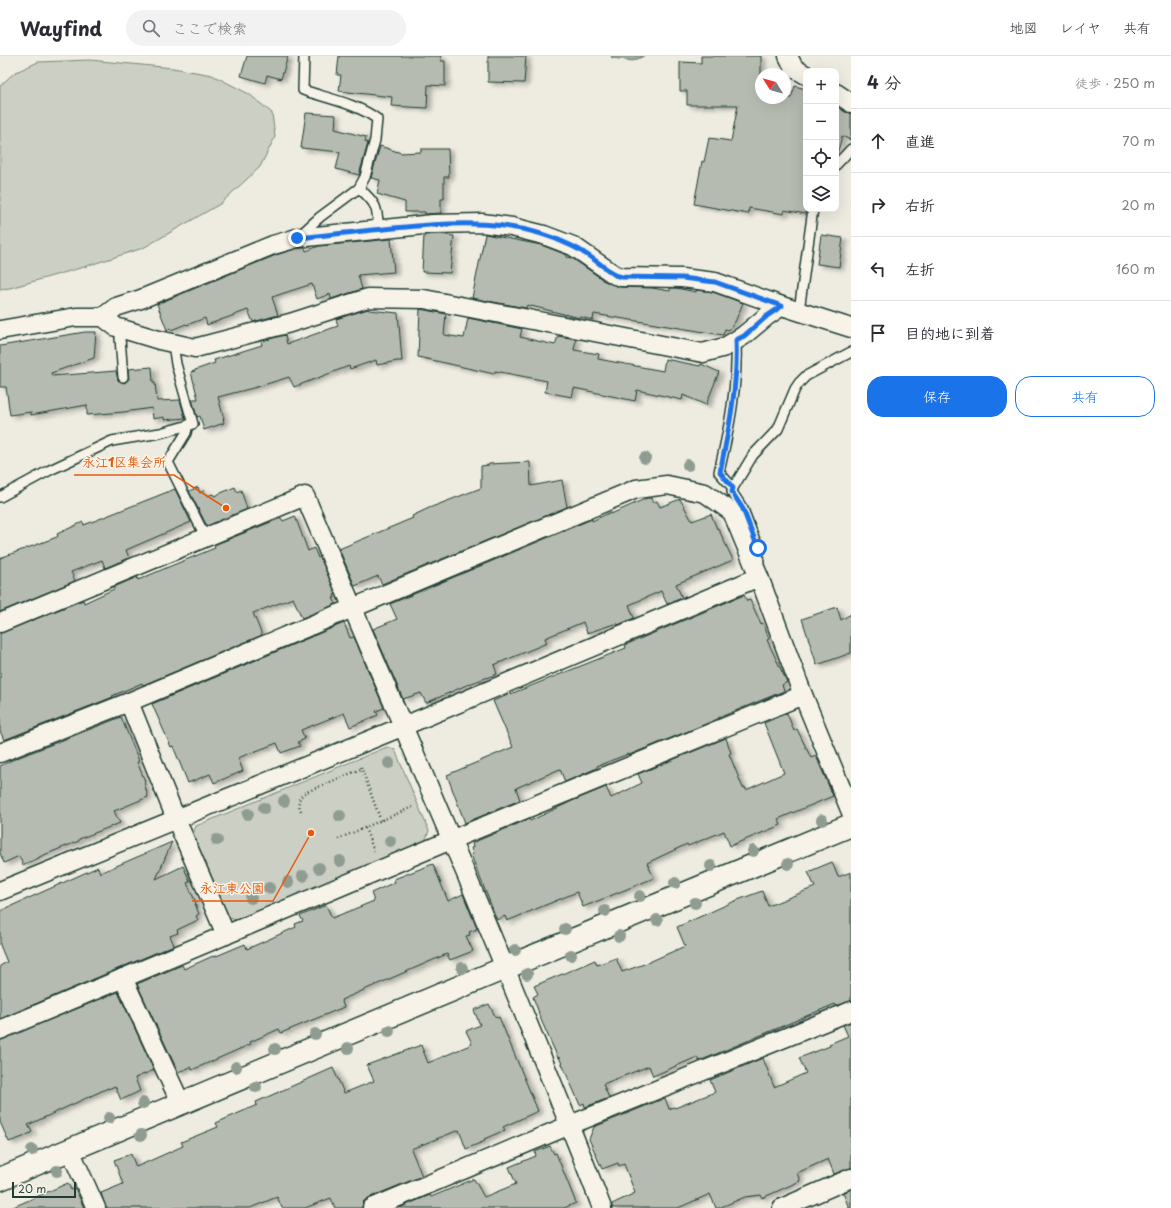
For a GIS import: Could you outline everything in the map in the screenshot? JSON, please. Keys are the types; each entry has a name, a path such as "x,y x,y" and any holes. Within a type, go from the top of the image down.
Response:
{"street":[{"path":"788,56 794,68 803,73"},
{"path":"839,95 851,103"},
{"path":"0,330 76,317 103,317 116,307 141,299 273,245 297,238 433,224 482,223 512,227 544,235 573,246 615,275 622,277 682,278 715,282 791,309 851,328"},
{"path":"103,317 116,327 173,344 195,348 290,323 368,298 424,299 703,353 725,347 744,336 767,316 791,309"},
{"path":"0,753 129,702 636,489 667,485 705,493 732,512 851,812"},
{"path":"0,624 304,496 404,726 570,1125 602,1208"},
{"path":"0,891 404,726 759,577"},
{"path":"0,1030 803,694"},
{"path":"129,702 176,819 226,935"},
{"path":"0,1179 851,825"},
{"path":"123,978 181,1104"},
{"path":"372,1208 570,1125 851,1011"},
{"path":"70,1150 96,1208"},
{"path":"782,1208 851,1178"}],"lane":[{"path":"297,238 320,217 359,188 365,177 375,140 377,119 355,107 303,90 304,56"},
{"path":"839,162 851,149"},
{"path":"359,188 370,198 377,208 379,230"},
{"path":"791,309 813,212"},
{"path":"122,329 120,338 123,377"},
{"path":"733,488 720,472 734,393 737,361 736,340"},
{"path":"0,498 50,470 112,441 160,433 193,424 176,364 173,344"},
{"path":"759,577 758,548 743,509 732,492 733,488 753,455 778,429 799,383 806,376 851,352"},
{"path":"188,425 186,433 168,462 206,538"}],"path":[{"path":"359,762 381,821"},
{"path":"301,811 298,802 299,798 304,794 361,769"},
{"path":"338,839 422,804"},
{"path":"365,828 374,851"}],"shaded area":[{"path":"611,56 644,56 633,61 612,58"},
{"path":"90,60 173,68 212,75 249,94 272,113 275,137 260,167 220,204 143,248 84,267 10,288 0,289 0,86 14,73 38,62"},
{"path":"387,747 395,750 429,831 425,841 236,920 227,917 193,834 196,826"}],"building":[{"path":"247,56 288,56 281,79 267,75 265,83 241,76"},
{"path":"339,56 441,56 441,61 445,61 445,86 428,85 427,108 391,106 392,97 339,91 341,75 337,75"},
{"path":"488,56 526,56 524,83 488,82"},
{"path":"701,56 761,56 761,68 755,68 755,104 791,104 791,98 795,86 803,88 803,212 806,212 806,214 784,210 784,214 749,208 748,214 694,204 702,161 704,162 709,138 731,141 738,105 687,105 687,91 680,91 680,62 701,63"},
{"path":"839,108 845,112 851,113 851,140 842,136 839,147"},
{"path":"306,113 336,115 335,129 366,137 365,142 368,143 359,175 336,169 340,152 301,148"},
{"path":"380,146 401,153 421,152 421,149 448,149 449,177 444,177 444,199 441,199 441,213 425,214 425,212 405,212 405,202 377,194 380,180 371,178"},
{"path":"440,234 454,236 450,273 422,272 424,235"},
{"path":"485,234 541,245 567,255 567,257 572,258 602,280 619,287 652,288 670,291 670,288 676,288 696,292 696,290 713,292 743,303 735,322 729,330 725,329 723,335 594,314 593,320 527,305 526,308 472,298"},
{"path":"821,235 843,238 839,267 817,264"},
{"path":"391,239 394,272 358,275 362,289 331,299 330,294 317,299 312,284 272,297 278,315 253,322 248,310 207,325 205,318 187,325 186,324 171,330 170,328 167,330 157,304 276,255 299,248 305,248 306,251 319,246"},
{"path":"368,309 398,313 402,361 377,365 376,360 350,369 349,366 294,387 289,377 218,397 224,423 204,430 200,416 197,417 192,399 198,399 191,372 215,363 214,360 262,345 261,341 285,335 287,344 338,326 336,319"},
{"path":"420,309 446,314 444,335 464,338 468,318 522,329 520,337 555,345 558,336 576,339 574,350 599,354 598,359 663,371 665,359 700,366 701,364 719,372 706,405 683,395 682,400 637,390 635,401 574,388 572,397 545,392 547,381 495,371 494,374 418,357"},
{"path":"85,332 96,332 94,358 51,373 52,376 116,371 118,380 124,383 129,379 128,369 152,367 153,383 155,383 157,401 180,400 185,418 164,420 164,417 153,419 152,408 87,415 87,405 31,415 31,412 10,415 6,387 0,387 0,346"},
{"path":"530,462 531,486 562,480 567,507 382,584 378,576 355,586 339,549 413,518 412,516 429,508 481,488 481,466 489,464"},
{"path":"198,487 200,493 205,490 207,496 213,494 214,496 235,487 237,492 241,490 247,509 207,526 189,491"},
{"path":"175,489 191,522 126,550 129,558 105,568 102,560 71,572 75,581 0,612 0,558 57,537 57,534 83,522 84,525"},
{"path":"647,498 651,498 653,503 657,501 660,507 680,499 692,521 711,514 733,560 676,584 682,598 667,604 661,591 629,605 634,618 618,625 617,623 587,633 583,622 545,638 547,643 494,665 497,674 469,684 426,703 421,693 403,699 373,629 397,619 390,604 592,519 592,521 611,512 611,514"},
{"path":"295,516 308,551 314,548 318,558 320,557 336,594 334,595 335,598 333,598 336,604 302,618 293,598 253,613 262,635 143,685 142,683 112,696 113,697 4,740 0,731 0,633 83,600 84,603 137,577 138,580 215,548 214,545 281,518 283,521"},
{"path":"744,595 747,601 750,600 761,624 763,623 769,639 767,640 787,682 782,685 784,691 629,755 628,754 597,766 597,768 565,782 560,769 516,788 520,800 465,823 447,775 513,747 493,701 626,648 625,645"},
{"path":"837,607 841,620 851,614 851,653 817,665 802,619"},
{"path":"344,623 350,638 354,637 384,708 376,711 378,715 350,727 344,713 301,730 305,739 298,742 300,746 281,753 277,743 238,758 243,771 214,783 210,774 188,783 173,746 171,747 152,704"},
{"path":"787,713 794,731 797,729 811,758 816,756 833,796 778,819 781,825 730,846 724,831 688,846 687,844 647,863 654,878 583,907 577,892 507,921 505,916 497,920 471,855 473,854 471,848 473,847 472,843 529,819 530,821 606,787 611,798 642,783 638,774 726,738 731,753 729,754 743,788 745,787 746,790 784,773 764,723"},
{"path":"121,717 139,761 137,762 145,781 148,797 114,811 120,823 79,839 79,841 23,865 19,856 4,863 0,853 0,766"},
{"path":"172,842 156,879 183,866 190,881 187,883 199,914 196,916 198,920 177,930 178,933 170,936 174,945 0,1019 0,966 7,962 0,945 0,911 98,867 100,873"},
{"path":"832,862 838,877 851,872 851,1001 836,1006 835,1004 702,1060 699,1061 697,1057 653,1076 649,1066 603,1084 609,1098 585,1107 584,1103 580,1105 538,1013 533,997 538,994 534,986 595,960 597,965 616,958 622,972 647,963 685,946 677,927 735,901 762,891 768,906 815,887 808,872"},
{"path":"433,864 448,901 463,894 477,929 469,932 470,935 466,936 473,951 450,960 447,954 341,1000 344,1007 281,1033 279,1029 250,1042 251,1044 192,1070 191,1067 178,1072 137,984 182,965 184,969 245,944 247,949 296,927 295,924 303,921 300,916 326,905 332,918 374,901 371,893 395,882 394,879"},
{"path":"118,992 154,1070 135,1078 140,1091 121,1100 115,1086 108,1088 28,1125 32,1132 9,1142 0,1122 0,1040"},
{"path":"489,1004 496,1018 499,1017 538,1111 503,1127 505,1130 466,1149 459,1130 411,1149 422,1176 368,1198 363,1202 362,1208 335,1208 331,1198 305,1208 282,1208 277,1197 250,1208 106,1208 101,1193 123,1184 114,1160 131,1154 136,1167 183,1146 181,1142 218,1127 216,1123 257,1105 256,1102 333,1068 344,1093 374,1081 367,1065 421,1045 428,1063 470,1045 469,1044 472,1043 466,1031 480,1025 474,1010"},
{"path":"851,1022 851,1168 834,1174 828,1159 797,1173 800,1181 762,1198 761,1195 745,1197 719,1208 716,1208 710,1194 678,1208 612,1208 612,1204 635,1193 624,1164 619,1166 618,1163 602,1169 589,1139 594,1127 665,1098 669,1109 715,1092 710,1080 763,1058 774,1087 806,1073 799,1058 830,1046 829,1044 848,1036 843,1025"},
{"path":"550,1146 554,1154 556,1153 576,1203 564,1208 399,1208 430,1195 431,1197 474,1179 484,1197 516,1184 509,1167 536,1156 535,1152"},
{"path":"68,1183 71,1190 75,1188 84,1208 11,1208"},
{"path":"851,1189 851,1208 849,1208 843,1193"}],"place":[{"name":"永江1区集会所","path":"226,508"},
{"name":"永江東公園","path":"311,833"}],"route":[{"path":"297,238 433,224 482,223 512,227 544,235 573,246 615,275 622,277 682,278 715,282 782,306 767,316 744,336 736,340 737,361 734,393 720,472 733,488 732,492 743,509 758,548"}]}
